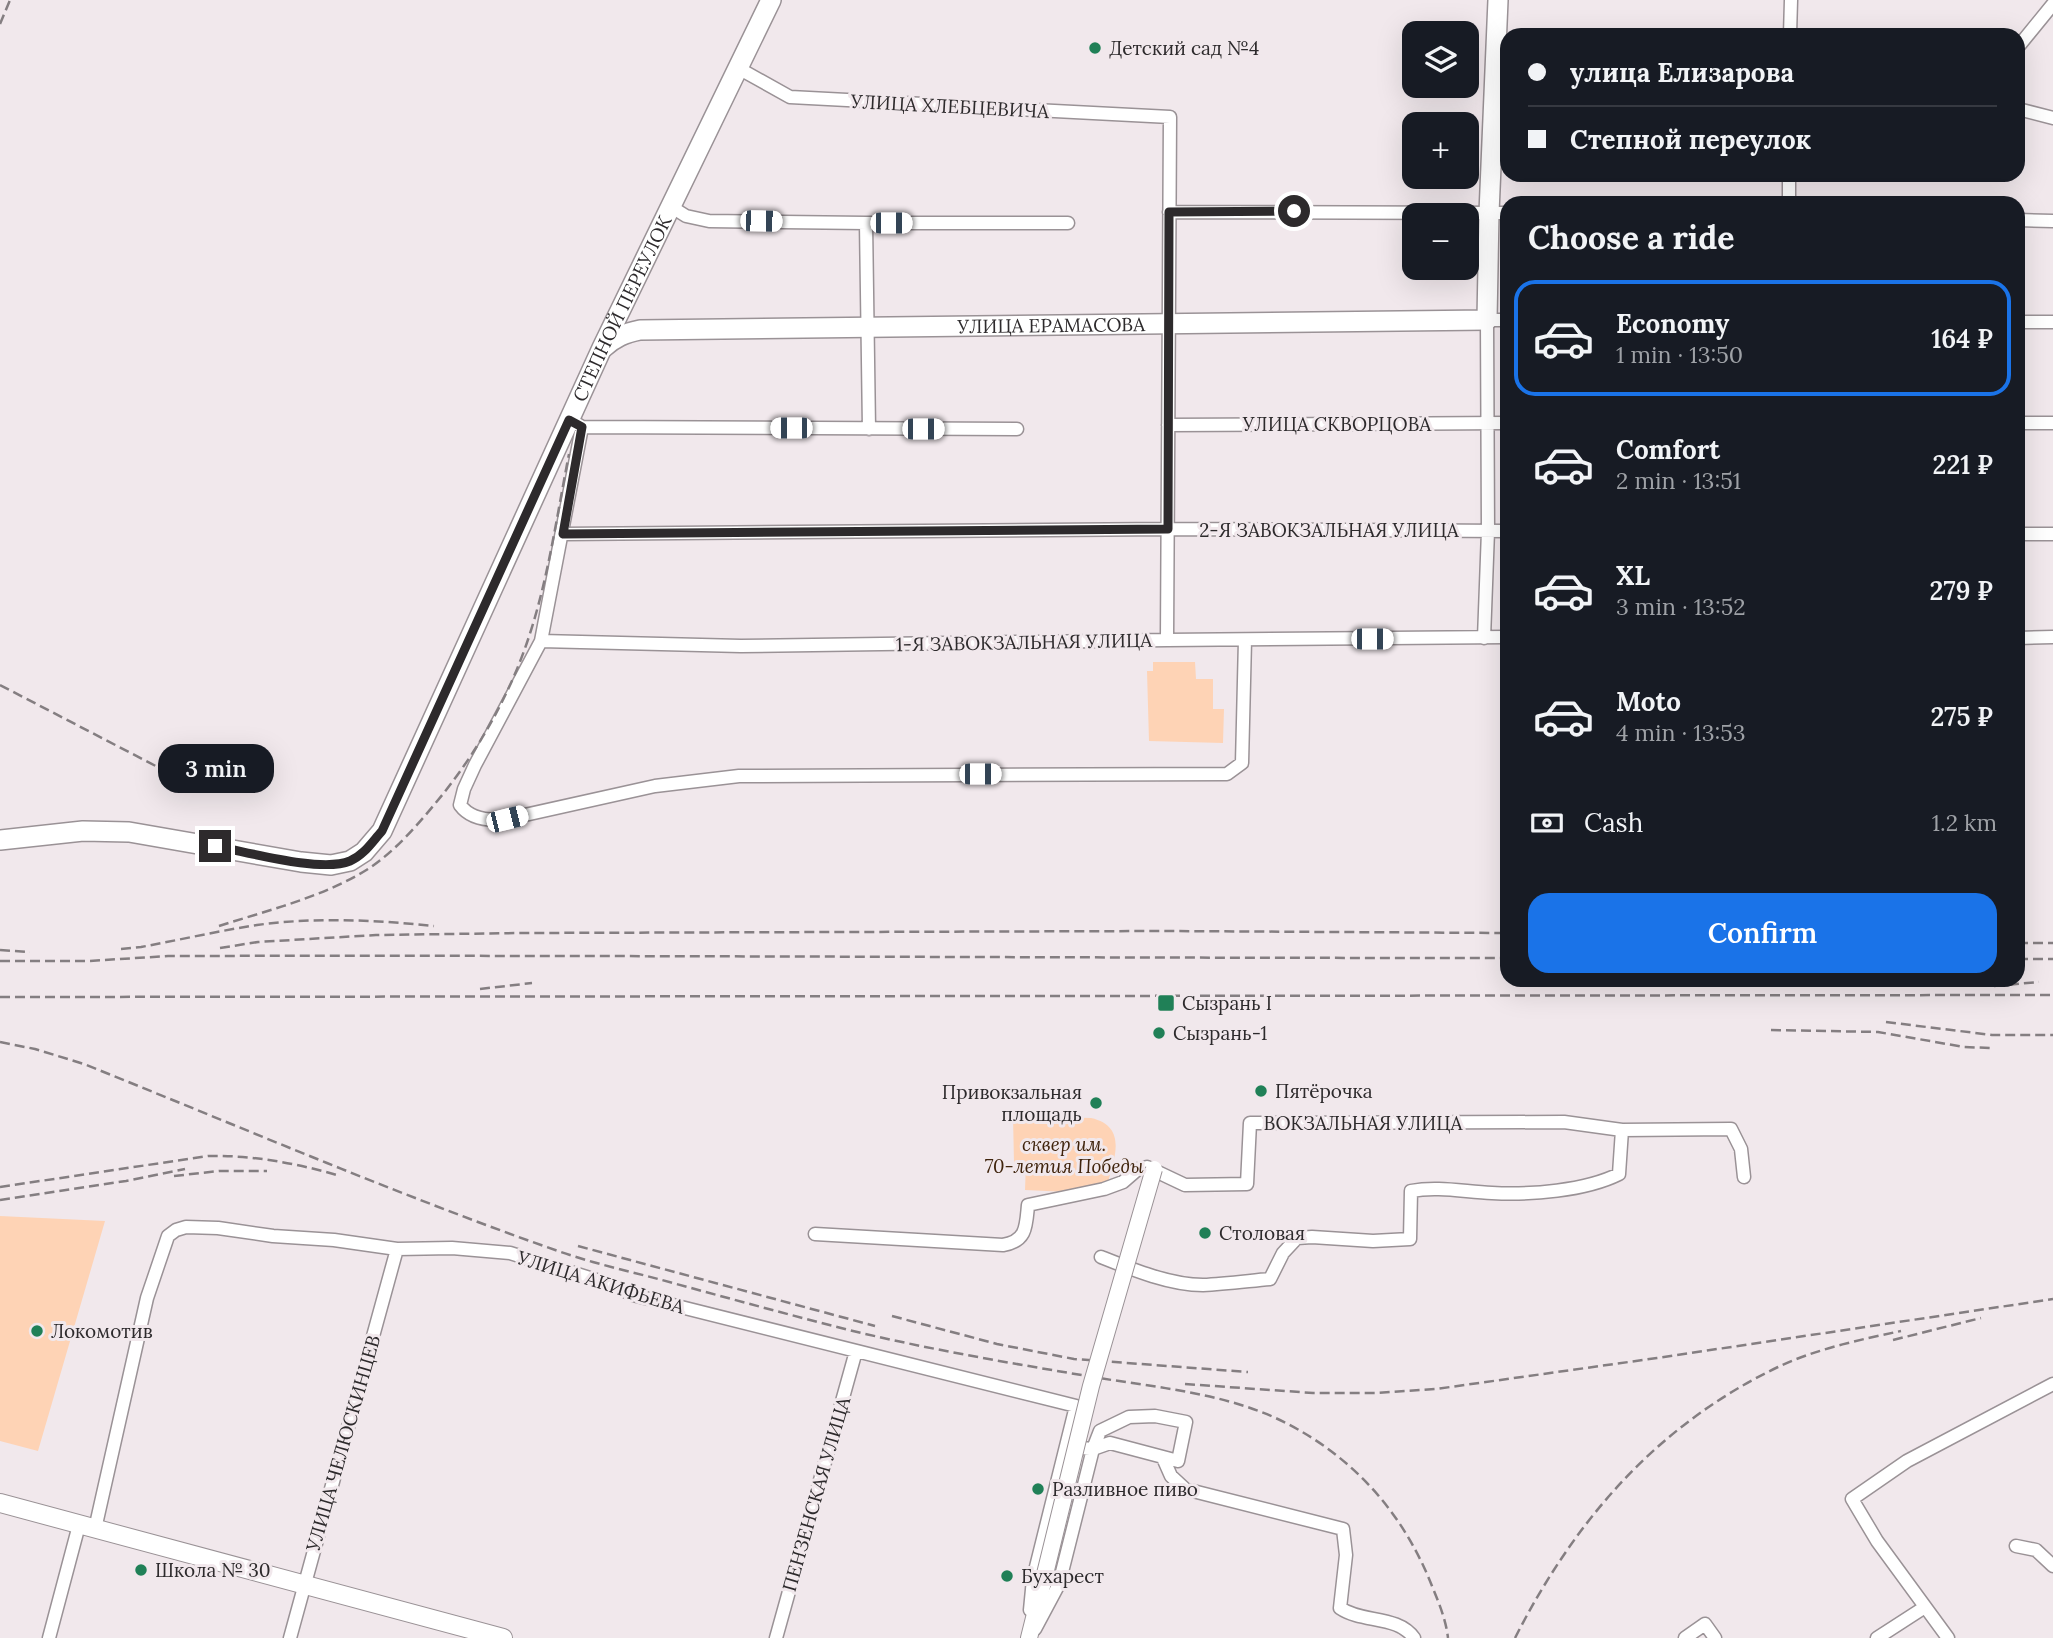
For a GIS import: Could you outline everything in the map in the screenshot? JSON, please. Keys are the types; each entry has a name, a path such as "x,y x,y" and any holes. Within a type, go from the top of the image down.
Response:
{"main road":[{"name":"СТЕПНОЙ ПЕРЕУЛОК","path":"0,840 83,831 129,832 331,865 349,861 364,852 382,831 576,423 602,348 771,0"},
{"path":"1497,320 1500,107 1498,0"},
{"path":"626,299 625,314 628,321 640,330"},
{"name":"УЛИЦА ЕРАМАСОВА","path":"602,348 625,333 640,330 1497,320"},
{"path":"0,1503 503,1638"}],"street":[{"path":"1790,3 1790,28"},
{"path":"2025,38 2053,4"},
{"name":"УЛИЦА ХЛЕБЦЕВИЧА","path":"738,68 790,97 1170,117 1169,212"},
{"path":"2025,111 2053,118"},
{"path":"670,206 686,216 709,221 1068,223"},
{"path":"1167,640 1169,212 1498,213"},
{"path":"2025,220 2053,221"},
{"path":"866,223 869,429"},
{"path":"1484,638 1488,423 1497,320"},
{"path":"2025,322 2053,322"},
{"path":"1017,429 576,423 563,534 541,641 475,765 464,789 460,805 463,810 478,818 507,819 655,786 739,776 1227,774 1242,763 1245,640"},
{"name":"УЛИЦА СКВОРЦОВА","path":"1168,425 1500,423"},
{"path":"2025,423 2053,424"},
{"name":"2-Я ЗАВОКЗАЛЬНАЯ УЛИЦА","path":"563,534 1168,529 1500,531"},
{"path":"2025,534 2053,534"},
{"path":"2025,638 2053,637"},
{"name":"1-Я ЗАВОКЗАЛЬНАЯ УЛИЦА","path":"541,641 741,646 1500,638"},
{"name":"ВОКЗАЛЬНАЯ УЛИЦА","path":"1159,1172 1185,1185 1247,1184 1250,1123 1564,1122 1622,1130 1731,1129 1741,1149 1744,1177"},
{"path":"1101,1257 1135,1271 1200,1285 1270,1279 1283,1253 1297,1238 1373,1241 1410,1239 1411,1191 1426,1188 1494,1193 1535,1192 1604,1182 1619,1174 1622,1130"},
{"path":"815,1234 1003,1245 1022,1236 1028,1205 1104,1189 1123,1182 1138,1168 1147,1167 1159,1172 1091,1386 1029,1638"},
{"name":"УЛИЦА АКИФЬЕВА","path":"87,1527 147,1298 168,1236 186,1227 334,1240 397,1249 452,1248 510,1253 609,1284 633,1295 1076,1406 1065,1446"},
{"name":"УЛИЦА ЧЕЛЮСКИНЦЕВ","path":"290,1638 397,1249"},
{"name":"ПЕНЗЕНСКАЯ УЛИЦА","path":"776,1638 856,1351"},
{"path":"1948,1638 1877,1541 1852,1499 1907,1461 2053,1384"},
{"path":"1029,1638 1033,1579 1065,1446 1093,1449 1110,1443 1178,1461 1186,1422 1155,1416 1129,1417 1100,1431 1093,1449 1059,1584 1029,1638"},
{"path":"1163,1458 1171,1476 1185,1489 1343,1529 1346,1555 1340,1608 1348,1613 1396,1625 1407,1630 1414,1638"},
{"path":"49,1638 87,1527"},
{"path":"2016,1546 2036,1550 2053,1566"},
{"path":"1877,1638 1925,1607"},
{"path":"1685,1638 1705,1624 1715,1638"}],"green space":[{"path":"1153,662 1195,662 1196,679 1213,679 1213,709 1224,709 1223,743 1149,741 1147,671 1153,671"},
{"name":"сквер им. 70-летия Победы","path":"1013,1116 1091,1118 1102,1122 1110,1128 1116,1144 1108,1182 1068,1192 1025,1190 1026,1163 1014,1163"},
{"name":"Локомотив","path":"0,1216 105,1221 38,1451 0,1441"}],"railway":[{"path":"0,24 10,0"},
{"path":"219,926 314,895 368,869 408,834 455,778 479,744 499,708 524,651 545,578 569,454"},
{"path":"0,685 173,775"},
{"path":"121,949 279,922 346,920 434,926"},
{"path":"220,948 258,942 376,935 521,933 1500,933"},
{"path":"2025,943 2053,943"},
{"path":"0,950 30,952"},
{"path":"0,961 89,961 168,956 1500,958"},
{"path":"2025,959 2053,959"},
{"path":"2025,983 2039,982"},
{"path":"480,989 532,983"},
{"path":"0,997 2053,995"},
{"path":"1886,1022 1992,1035 2053,1035"},
{"path":"1771,1030 1878,1032 1964,1047 1990,1048"},
{"path":"0,1042 84,1064 379,1184 584,1259 880,1337 1005,1362 1195,1393 1264,1413 1311,1437 1356,1472 1375,1491 1421,1560 1440,1605 1448,1638"},
{"path":"0,1187 208,1156 273,1161 337,1175"},
{"path":"0,1200 185,1169"},
{"path":"174,1176 219,1171 267,1171"},
{"path":"578,1246 875,1326"},
{"path":"1185,1384 1313,1393 1436,1389 2053,1299"},
{"path":"892,1316 997,1344 1074,1359 1248,1372"},
{"path":"1893,1340 1981,1318"},
{"path":"1515,1638 1564,1554 1593,1516 1657,1447 1694,1417 1734,1390 1806,1355 1901,1331"}],"place":[{"name":"Детский сад №4","path":"1095,48"},
{"name":"Сызрань I","path":"1166,1003"},
{"name":"Сызрань-1","path":"1159,1033"},
{"name":"Пятёрочка","path":"1261,1091"},
{"name":"Привокзальная площадь","path":"1096,1103"},
{"name":"Столовая","path":"1205,1233"},
{"name":"Локомотив","path":"37,1331"},
{"name":"Разливное пиво","path":"1038,1489"},
{"name":"Школа № 30","path":"141,1570"},
{"name":"Бухарест","path":"1007,1576"}],"route":[{"path":"215,846 331,865 349,861 364,852 382,831 569,420 582,427 563,534 1168,529 1169,212 1294,211"}]}
